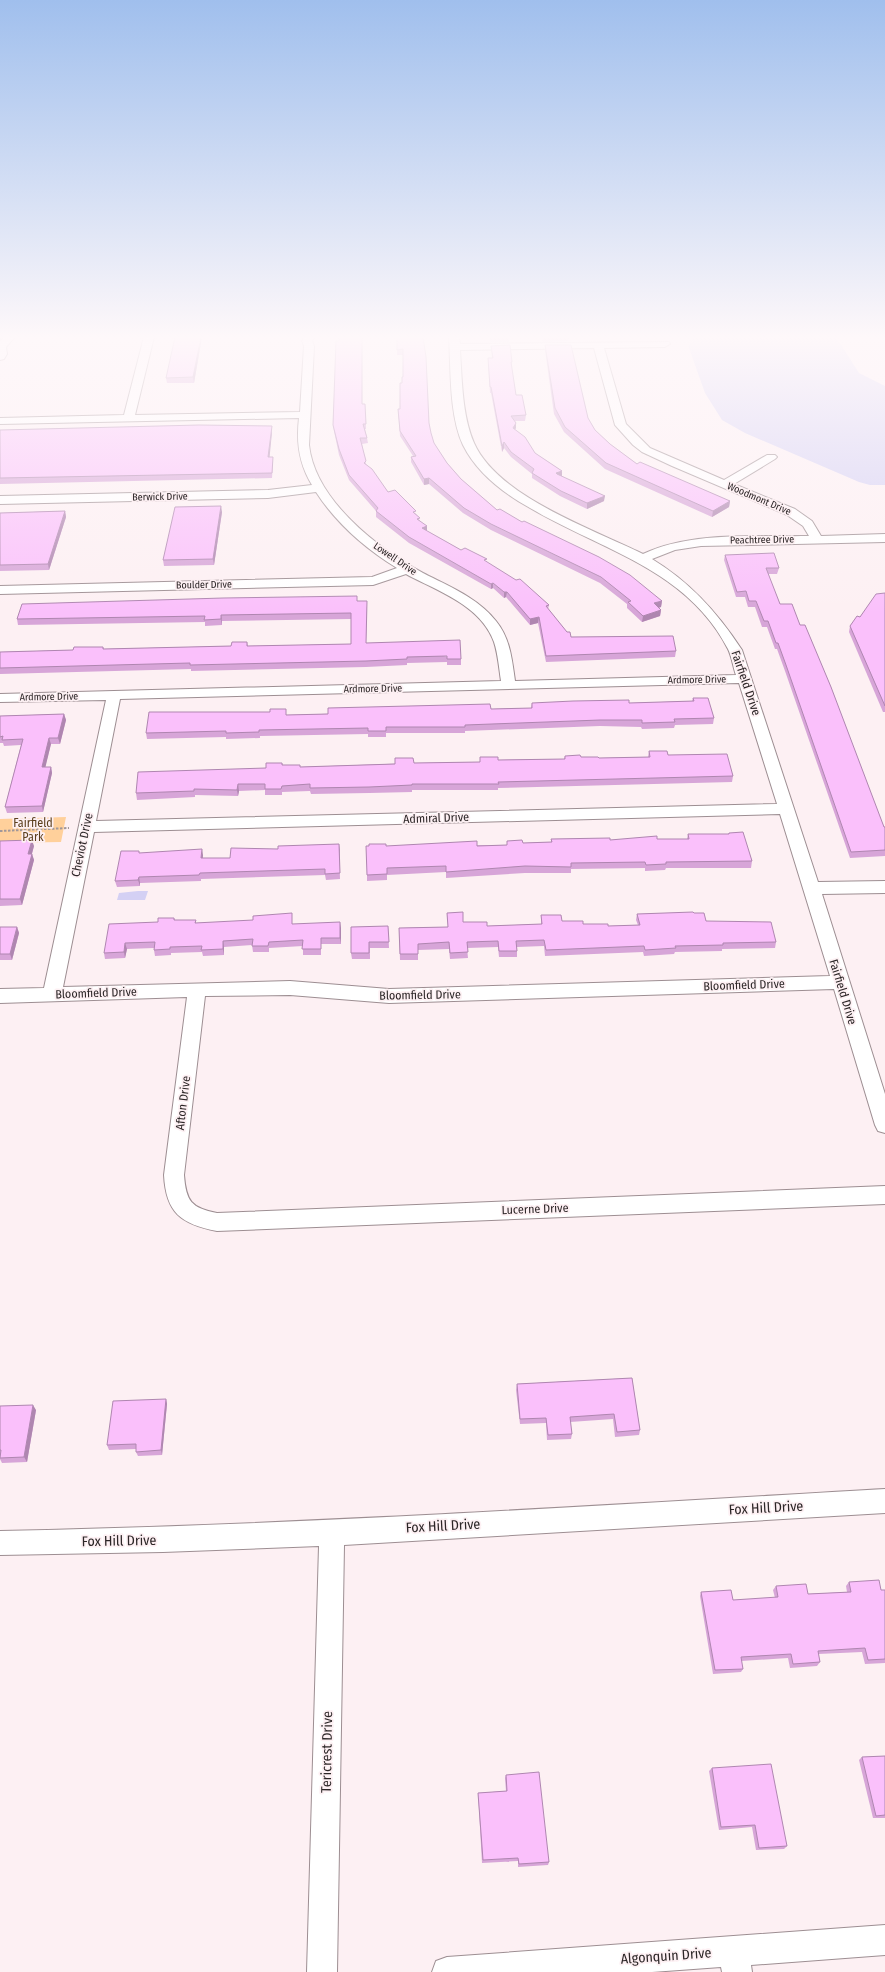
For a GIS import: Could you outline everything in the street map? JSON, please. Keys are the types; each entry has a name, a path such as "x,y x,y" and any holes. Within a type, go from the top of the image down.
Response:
{"street":[{"name":"Lowell Drive","path":"303,429 302,435 306,463 320,488 334,507 361,536 406,569 462,600 487,620 498,634 503,647 509,685"},
{"name":"Fairfield Drive","path":"463,429 469,446 483,466 508,490 538,508 642,559 678,582 706,607 736,650 812,888 885,1125"},
{"name":"Woodmont Drive","path":"624,429 646,450 802,518 808,524 817,539"},
{"path":"726,484 771,457"},
{"name":"Berwick Drive","path":"0,500 268,494 320,488"},
{"name":"Peachtree Drive","path":"642,559 667,548 685,543 885,538"},
{"name":"Boulder Drive","path":"0,590 367,581 384,579 406,569"},
{"name":"Ardmore Drive","path":"0,698 745,679"},
{"name":"Cheviot Drive","path":"52,995 114,696"},
{"name":"Admiral Drive","path":"86,827 786,809"},
{"path":"812,888 885,887"},
{"name":"Bloomfield Drive","path":"0,996 290,988 389,996 840,982"},
{"name":"Afton Drive","path":"186,1212 177,1199 174,1188 174,1175 197,991"},
{"name":"Lucerne Drive","path":"186,1212 198,1219 217,1222 885,1195"},
{"name":"Fox Hill Drive","path":"0,1543 163,1540 332,1533 885,1501"},
{"name":"Tericrest Drive","path":"322,1972 332,1533"},
{"name":"Algonquin Drive","path":"447,1972 736,1961 885,1940"}],"path":[{"path":"0,831 86,827"}],"green space":[{"name":"Fairfield Park","path":"66,817 61,842 0,843 0,819"}],"shaded area":[{"path":"738,429 885,429 885,485 870,485 859,482"},
{"path":"148,891 145,900 117,900 119,893"}],"building":[{"path":"272,429 268,457 273,457 272,473 0,478 0,430"},
{"path":"334,429 364,429 367,438 360,438 366,461 364,463 372,469 388,492 395,490 416,511 413,512 420,518 417,519 427,526 422,528 461,550 465,548 487,559 484,560 516,580 520,579 549,605 546,606 567,632 570,632 571,637 673,636 676,651 546,656 539,617 530,619 507,592 504,592 493,583 491,584 409,537 376,511 378,508 349,475 339,449"},
{"path":"400,429 430,429 434,443 447,463 461,479 497,510 500,509 522,522 524,521 599,557 630,575 662,601 654,603 661,610 643,616 628,602 631,601 601,577 491,524 464,508 429,478 424,479 411,457 416,456"},
{"path":"499,429 514,429 525,437 535,453 562,471 556,473 557,474 605,496 587,503 561,491 532,473 534,469 511,452 504,442 502,446"},
{"path":"567,429 594,429 610,444 637,464 640,462 730,501 713,511 606,463"},
{"path":"221,506 213,559 163,560 175,507"},
{"path":"65,511 48,564 0,565 0,513"},
{"path":"774,553 779,568 766,568 780,604 792,604 800,625 805,625 831,687 885,827 885,850 851,852 778,643 776,643 768,621 764,621 756,601 749,601 746,591 737,592 725,555"},
{"path":"885,593 885,706 850,626 857,616 860,617 876,594"},
{"path":"357,596 357,601 367,601 366,643 460,640 461,659 447,659 447,656 407,657 407,659 366,661 190,665 190,663 0,668 0,652 73,650 74,647 103,647 103,649 231,646 232,642 247,642 247,646 351,644 351,613 221,615 221,619 204,620 205,616 17,619 22,604"},
{"path":"693,698 708,698 714,718 674,719 675,722 642,723 642,720 600,720 465,725 465,727 386,727 386,731 368,731 368,728 259,730 259,732 226,733 226,731 146,733 149,712 270,712 270,709 286,709 286,715 328,714 328,708 490,704 491,709 532,708 532,703 629,700 629,703 694,701"},
{"path":"64,714 58,738 49,738 42,767 51,767 42,806 5,807 23,739 2,740 3,736 0,737 0,716"},
{"path":"649,751 667,751 668,755 727,754 733,776 498,782 499,784 412,784 369,787 310,788 310,784 282,786 281,789 265,789 265,784 238,784 237,790 194,789 194,791 136,793 138,772 266,768 266,763 300,765 300,767 395,764 395,758 413,758 414,763 480,762 480,757 498,757 498,760 565,759 565,756 580,755 581,757 599,758 650,757"},
{"path":"743,832 752,861 666,862 666,864 646,865 645,862 571,863 571,867 525,866 446,872 446,866 387,868 387,874 367,875 366,846 369,846 369,844 386,844 386,846 477,841 477,846 507,845 507,841 522,840 523,843 552,842 551,839 610,838 610,840 657,836 657,839 689,839 688,834 729,834"},
{"path":"32,840 28,854 32,854 20,899 0,899 0,841"},
{"path":"339,844 340,873 325,874 325,869 200,873 199,875 139,877 138,880 115,881 121,851 139,851 139,853 202,849 201,858 230,858 231,848 278,849 278,846"},
{"path":"463,912 463,922 487,922 487,926 542,924 541,915 561,915 562,921 583,921 583,924 608,924 608,926 640,925 637,914 704,913 706,921 771,922 776,942 723,943 723,945 675,946 676,948 645,950 644,946 546,950 544,940 516,941 517,951 499,951 498,941 467,942 468,952 450,953 449,942 418,944 418,954 400,954 399,928 448,927 447,913"},
{"path":"292,913 292,924 340,922 340,938 321,938 321,949 302,949 303,940 269,942 268,946 252,946 253,939 223,941 223,949 201,950 202,946 170,947 170,949 154,950 155,942 125,943 124,952 104,953 109,924 158,922 158,918 196,920 195,923 253,920 253,916"},
{"path":"388,926 389,942 369,942 369,953 351,953 351,927"},
{"path":"0,927 17,927 10,954 0,954"},
{"path":"632,1378 640,1430 617,1432 614,1414 570,1417 572,1434 548,1435 546,1418 520,1419 517,1384"},
{"path":"166,1399 161,1450 136,1452 136,1444 107,1445 113,1401"},
{"path":"33,1405 24,1457 0,1458 0,1406"},
{"path":"879,1580 881,1590 885,1590 885,1659 868,1660 865,1648 818,1651 820,1662 793,1664 791,1654 741,1657 743,1669 715,1670 701,1592 731,1590 733,1600 778,1597 776,1586 806,1584 808,1594 851,1592 849,1582"},
{"path":"885,1756 885,1815 876,1816 862,1757"},
{"path":"771,1764 787,1846 759,1848 755,1825 721,1827 712,1768"},
{"path":"539,1772 549,1862 519,1864 518,1858 483,1860 478,1793 507,1791 506,1775"}]}
